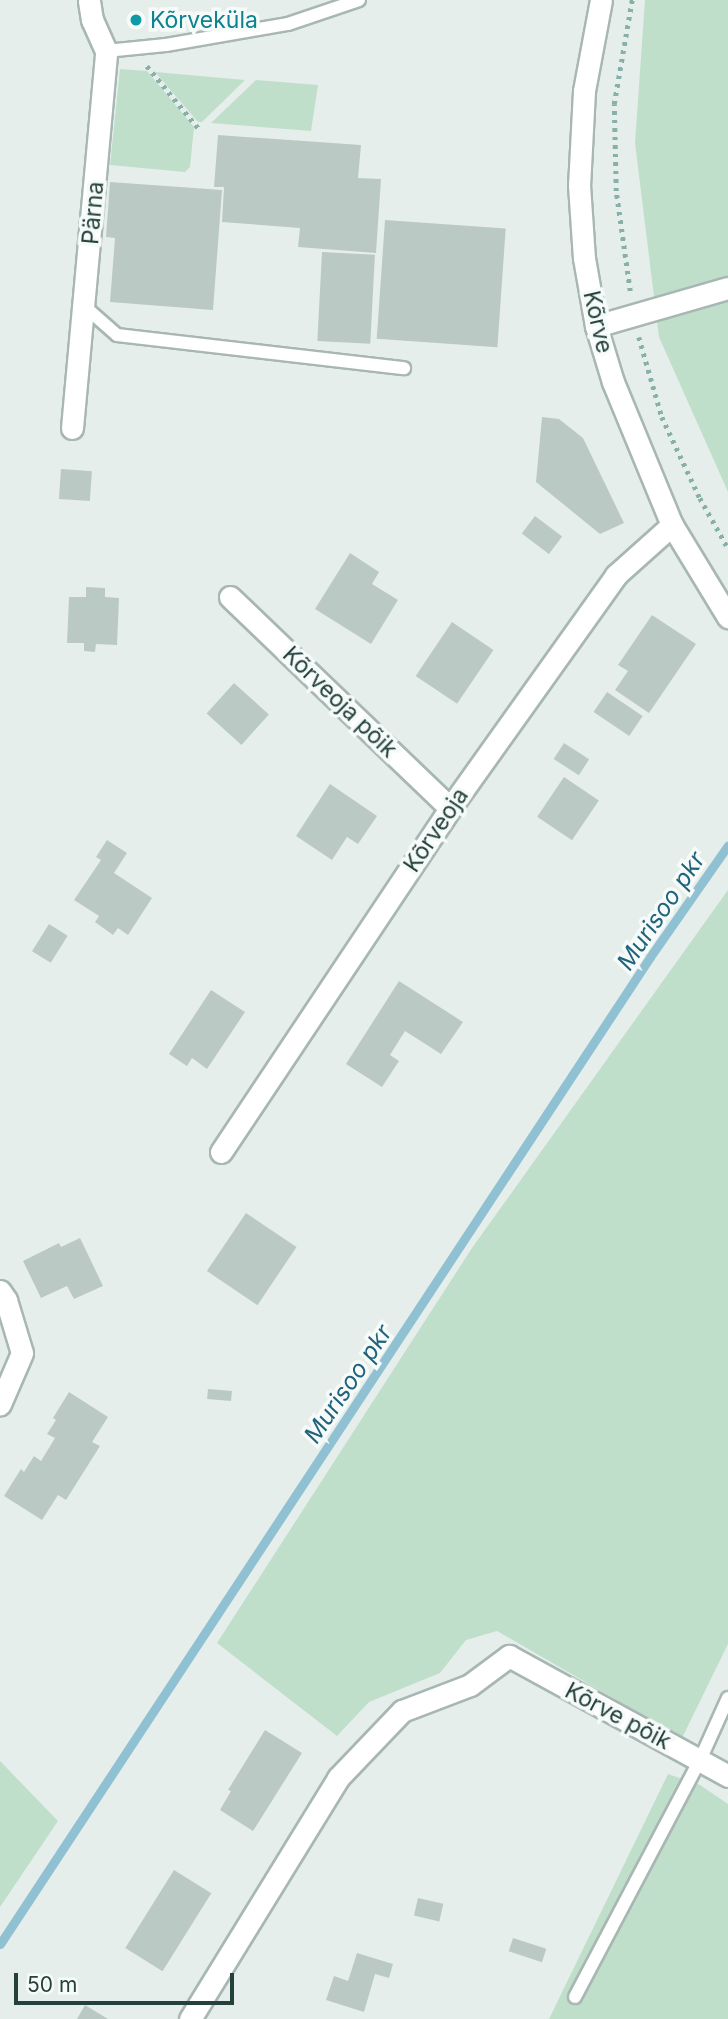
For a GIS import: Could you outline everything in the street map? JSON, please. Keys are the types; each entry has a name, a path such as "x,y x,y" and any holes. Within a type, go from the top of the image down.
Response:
{"street":[{"name":"Pärna","path":"72,428 106,51 92,20 89,0"},
{"name":"Kõrve","path":"601,0 584,92 579,185 584,258 596,326 613,382 672,526 728,617"},
{"path":"596,326 728,288"},
{"name":"Kõrveoja","path":"221,1152 450,808 616,575 672,526"},
{"name":"Kõrveoja põik","path":"230,597 450,808"},
{"path":"0,1291 6,1300 22,1353 0,1404"},
{"name":"Kõrve põik","path":"190,2019 338,1778 402,1711 470,1685 509,1656 728,1776"}],"lane":[{"path":"106,51 288,24 359,0"},
{"path":"84,306 117,335 404,368"},
{"path":"575,1997 700,1760 728,1698"}],"path":[{"path":"632,0 614,104 616,191 633,316 662,417 699,498 728,548"},
{"path":"131,48 200,130"}],"green space":[{"path":"645,0 728,0 728,492 659,337 635,143"},
{"path":"120,69 147,71 194,127 190,167 185,172 110,165"},
{"path":"155,72 245,80 202,122 198,122"},
{"path":"256,80 318,85 311,131 211,123"},
{"path":"728,890 728,1644 682,1738 497,1631 466,1640 440,1673 369,1702 337,1736 217,1643 472,1248"},
{"path":"0,1761 58,1821 0,1907"},
{"path":"668,1774 700,1785 728,1804 728,2019 549,2019"}],"building":[{"path":"218,135 361,145 358,178 381,179 376,253 298,247 300,228 222,222 224,187 214,187"},
{"path":"110,182 222,190 213,310 110,302 115,238 106,237"},
{"path":"385,220 506,228 497,347 377,339"},
{"path":"322,252 375,255 370,344 317,341"},
{"path":"542,417 559,419 583,438 624,523 600,534 536,482"},
{"path":"61,469 92,471 90,501 59,499"},
{"path":"535,516 562,536 549,554 522,534"},
{"path":"350,553 379,572 372,584 398,600 371,644 315,609"},
{"path":"86,587 105,588 105,597 119,598 117,645 96,644 95,652 84,651 84,643 67,643 69,597 86,597"},
{"path":"652,615 696,644 649,713 615,690 628,671 618,665"},
{"path":"452,622 493,650 457,704 416,676"},
{"path":"234,683 269,714 241,745 207,713"},
{"path":"607,692 643,716 629,736 594,712"},
{"path":"564,743 589,759 579,775 554,759"},
{"path":"564,777 599,800 572,840 537,817"},
{"path":"330,784 377,816 358,844 347,837 332,860 296,836"},
{"path":"107,840 127,853 114,873 152,898 128,935 118,928 113,935 95,922 99,916 74,900 101,860 96,857"},
{"path":"49,924 68,936 51,963 32,951"},
{"path":"399,981 463,1022 441,1054 405,1031 390,1055 399,1061 382,1087 346,1064"},
{"path":"211,990 245,1012 207,1069 192,1058 187,1066 169,1054"},
{"path":"246,1213 297,1247 257,1305 207,1271"},
{"path":"80,1238 103,1286 74,1299 67,1286 41,1298 23,1261 59,1243 61,1247"},
{"path":"208,1389 232,1391 231,1401 207,1399"},
{"path":"69,1392 108,1417 92,1442 100,1446 66,1500 58,1495 42,1520 4,1496 21,1469 24,1472 34,1456 41,1461 55,1438 47,1434 56,1420 53,1418"},
{"path":"265,1730 302,1753 253,1831 220,1810 231,1791 228,1790"},
{"path":"174,1870 211,1893 163,1971 125,1948"},
{"path":"418,1898 443,1904 439,1921 414,1916"},
{"path":"513,1938 546,1949 542,1962 509,1951"},
{"path":"357,1953 393,1964 389,1978 375,1974 364,2012 326,2000 334,1976 348,1981"},
{"path":"85,2005 108,2019 77,2019"}],"waterway":[{"name":"Murisoo pkr","path":"0,1944 650,957 728,845"}],"place":[{"name":"Kõrveküla","path":"136,20"}]}
